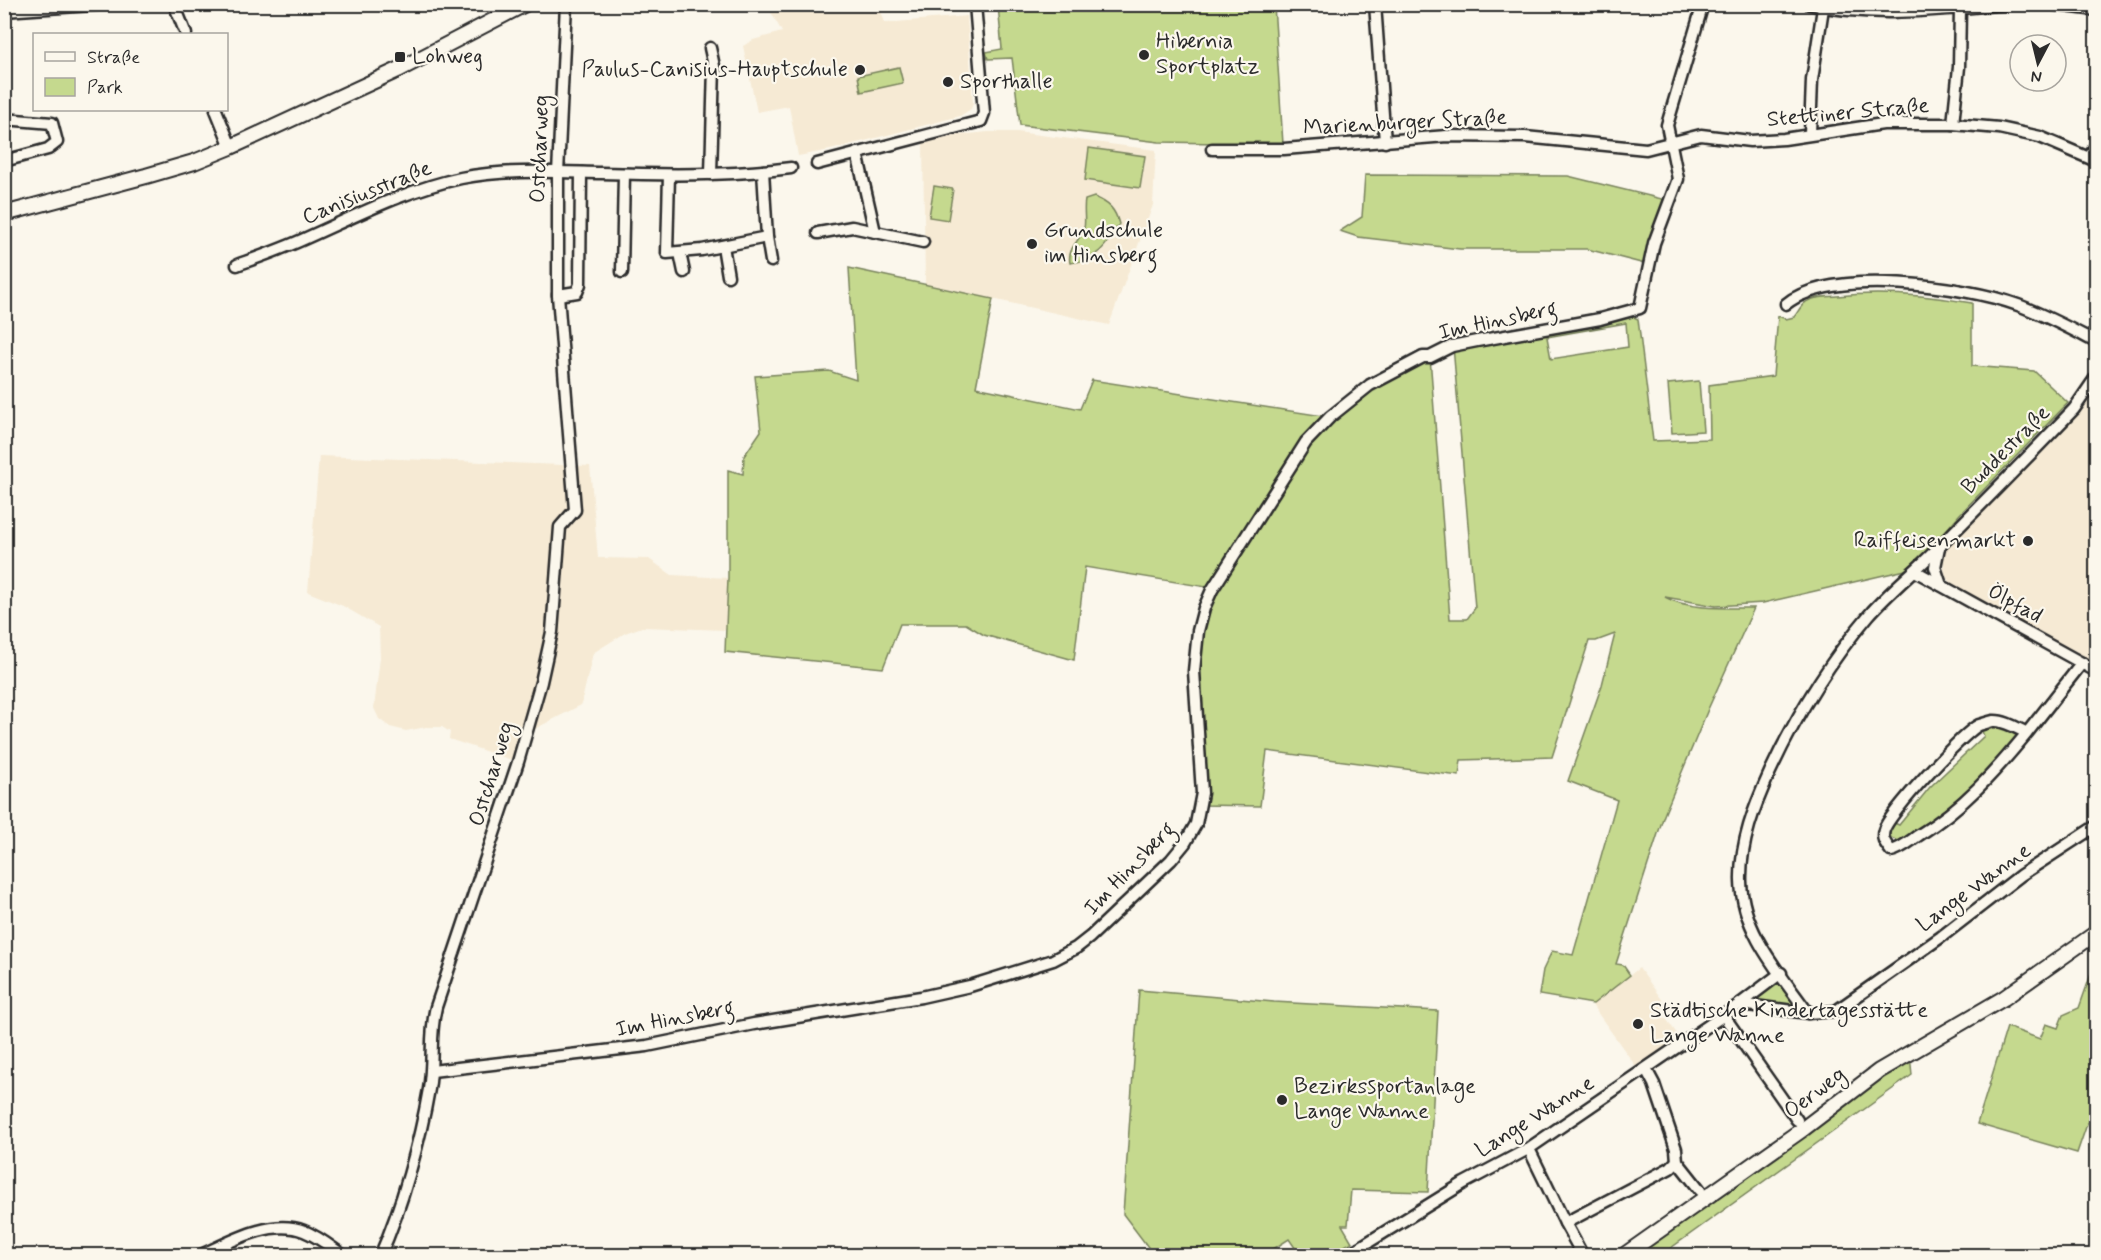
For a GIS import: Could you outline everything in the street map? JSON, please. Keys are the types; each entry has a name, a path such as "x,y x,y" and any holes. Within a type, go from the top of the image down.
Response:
{"main road":[{"path":"4,214 194,162 398,69 525,4"},
{"name":"Oerweg","path":"1623,1256 1803,1129 1880,1071 2004,998 2097,933"}],"street":[{"path":"4,11 107,4"},
{"path":"174,4 186,33"},
{"name":"Ostcharweg","path":"380,1256 414,1154 432,1071 432,1022 514,773 541,682 552,632 560,527 575,510 558,296 558,173 566,4"},
{"path":"817,164 981,121 983,105 975,4"},
{"path":"1375,4 1385,142"},
{"path":"1671,142 1667,125 1702,4"},
{"path":"1809,4 1823,8 1869,11 2010,4"},
{"path":"2049,4 2097,10"},
{"path":"1810,134 1812,80 1823,8"},
{"path":"1953,124 1959,67 1960,8"},
{"path":"710,48 714,66 711,174"},
{"path":"216,111 231,147"},
{"path":"4,119 52,123 57,142 48,149 4,161"},
{"name":"Stettiner Straße","path":"1671,142 1701,135 1750,141 1784,139 1883,124 1953,124 1999,128 2040,137 2093,159"},
{"name":"Marienburger Straße","path":"1212,149 1284,149 1447,136 1525,137 1646,149 1671,142"},
{"name":"Im Hinsberg","path":"432,1071 647,1046 754,1024 921,997 970,986 1053,960 1076,948 1171,860 1185,843 1196,824 1202,793 1194,671 1201,619 1212,590 1306,442 1330,417 1370,385 1423,357 1430,357 1452,346 1579,323 1640,308 1654,243 1678,179 1671,142"},
{"path":"2093,159 2097,145"},
{"path":"857,153 875,232"},
{"name":"Canisiusstraße","path":"237,266 367,209 416,190 462,178 508,173 669,175 791,168"},
{"path":"763,171 767,237 771,261"},
{"name":"Ostcharweg","path":"558,296 577,292 580,284 581,173"},
{"path":"622,272 624,174"},
{"path":"669,175 667,253 680,253 767,237"},
{"path":"819,233 852,226 923,243"},
{"path":"723,246 728,276"},
{"path":"680,253 684,272"},
{"path":"1786,304 1796,296 1814,289 1849,284 1941,287 2016,305 2060,323 2097,342"},
{"name":"Buddestraße","path":"1808,1013 1755,937 1745,908 1741,882 1747,828 1770,772 1803,706 1870,614 2074,409 2097,377"},
{"path":"1939,547 1935,567 1941,585"},
{"name":"Ölpfad","path":"1915,571 2097,671"},
{"path":"2027,733 2001,721 1978,726 1925,776 1888,822 1883,831 1883,840 1891,851 1924,832 1971,796 1994,774 2027,733 2082,663"},
{"name":"Lange Wanne","path":"1740,1004 1808,1013 1836,1011 2021,875 2097,826"},
{"name":"Lange Wanne","path":"1346,1256 1464,1183 1528,1149 1724,1016 1780,973"},
{"path":"1724,1016 1797,1120"},
{"path":"1647,1069 1676,1149 1677,1161 1700,1190"},
{"path":"1531,1153 1583,1256"},
{"path":"1565,1223 1670,1168 1677,1161"},
{"path":"199,1256 244,1236 276,1227 301,1230 315,1236 344,1256"}],"shaded area":[{"name":"Paulus-Canisius-Hauptschule","path":"767,5 879,5 885,23 967,16 973,103 971,109 960,116 830,150 798,156 789,106 757,112 743,46 753,40 782,32"},
{"name":"Grundschule im Hinsberg","path":"1017,132 1156,150 1153,205 1109,325 925,284 923,143 959,135"},
{"path":"2096,386 2096,670 1954,587 1945,575 1942,554 1967,524 2078,413"},
{"path":"319,456 590,466 598,558 649,559 672,575 728,578 726,630 642,627 625,633 593,653 581,705 527,733 518,762 449,739 450,732 442,727 406,731 390,727 379,719 374,708 380,658 379,627 343,606 308,592"},
{"name":"Städtische Kindertagesstätte Lange Wanne","path":"1639,968 1666,1005 1660,1010 1680,1038 1637,1068 1592,1005"}],"green space":[{"path":"998,5 1274,5 1283,144 1159,142 1020,125 1012,58 988,59 986,52 1002,49"},
{"path":"899,67 903,83 861,92 858,76"},
{"path":"1089,148 1145,156 1140,188 1085,180"},
{"path":"1365,175 1568,176 1670,201 1649,265 1587,249 1460,249 1358,237 1340,231 1362,217"},
{"path":"934,186 953,189 948,220 929,217"},
{"path":"1094,197 1111,207 1119,224 1110,239 1094,256 1070,263 1070,253 1084,228 1085,200"},
{"path":"849,268 993,299 976,387 1080,409 1092,380 1329,417 1370,385 1430,357 1450,619 1467,619 1475,608 1453,346 1625,313 1638,319 1653,441 1710,439 1709,385 1773,376 1778,316 1786,319 1794,317 1804,303 1821,297 1871,294 1922,296 1972,303 1972,366 2034,371 2068,403 1959,515 1914,568 1763,603 1716,606 1665,597 1696,606 1754,608 1664,815 1616,964 1623,965 1630,975 1593,1004 1539,995 1543,970 1552,951 1573,955 1617,800 1568,781 1602,685 1615,634 1596,641 1589,641 1552,757 1461,760 1459,776 1267,751 1260,806 1201,805 1197,638 1213,588 1085,567 1074,660 984,635 966,624 900,624 883,668 725,652 728,470 743,474 744,456 761,431 755,376 829,371 856,380","holes":["1626,323 1628,347 1551,359 1547,337"]},
{"path":"1699,381 1703,431 1672,433 1668,384"},
{"path":"1995,724 2019,734 2019,741 1948,810 1901,842 1891,838 1889,831 1892,822 1899,825 1930,787 1984,736 1981,729"},
{"path":"2096,960 2096,1098 2077,1153 1977,1124 2007,1027 2040,1039 2046,1024 2058,1028 2063,1015 2079,1008"},
{"path":"1781,982 1796,1004 1790,1007 1758,1002 1757,997 1774,984"},
{"name":"Bezirkssportanlage Lange Wanne","path":"1139,990 1274,1002 1438,1011 1428,1192 1351,1190 1348,1225 1342,1225 1352,1242 1328,1255 1300,1255 1289,1239 1264,1255 1154,1255 1123,1214"},
{"path":"1910,1055 1912,1075 1661,1255 1628,1256"}],"place":[{"name":"Hibernia Sportplatz","path":"1144,55"},
{"name":"Lohweg","path":"400,57"},
{"name":"Paulus-Canisius-Hauptschule","path":"860,70"},
{"name":"Sporthalle","path":"948,82"},
{"name":"Grundschule im Hinsberg","path":"1032,244"},
{"name":"Raiffeisenmarkt","path":"2028,541"},
{"name":"Städtische Kindertagesstätte Lange Wanne","path":"1638,1024"},
{"name":"Bezirkssportanlage Lange Wanne","path":"1282,1100"}]}
